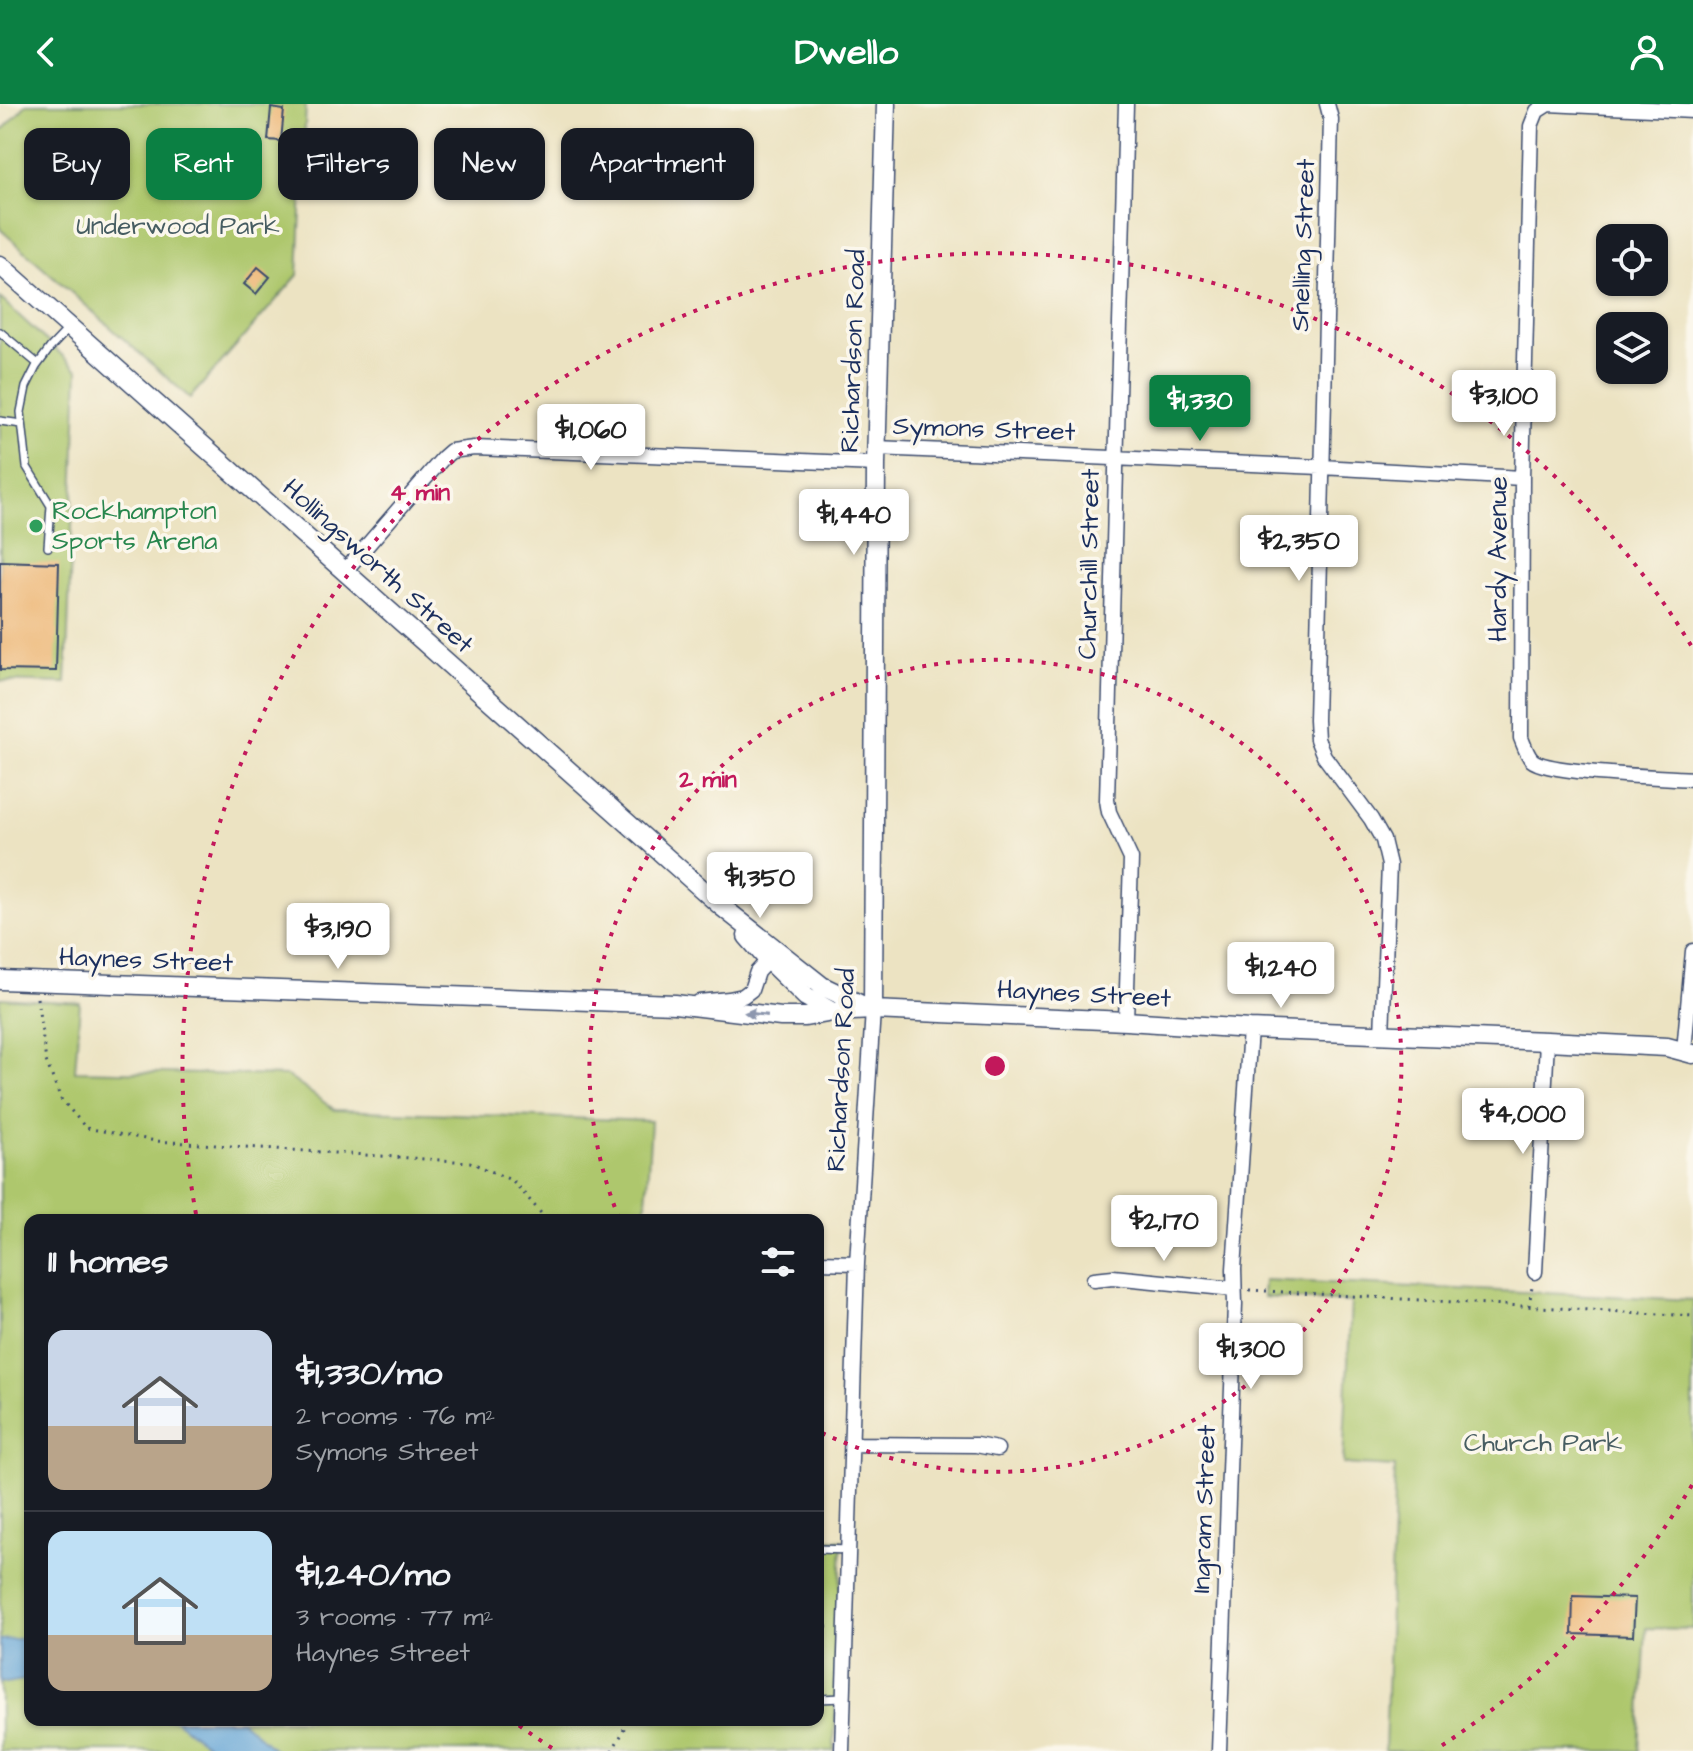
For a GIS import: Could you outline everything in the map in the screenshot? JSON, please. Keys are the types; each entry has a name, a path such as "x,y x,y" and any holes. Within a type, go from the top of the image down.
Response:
{"street":[{"name":"Richardson Road","path":"842,1751 857,1263 873,1010 876,456 886,104"},
{"name":"Churchill Street","path":"1126,104 1107,800 1109,812 1131,859 1126,1021"},
{"name":"Hardy Avenue","path":"1693,111 1548,104 1537,111 1531,126 1522,478 1521,738 1530,759 1543,766 1693,779"},
{"name":"Snelling Street","path":"1328,106 1331,119 1317,739 1324,756 1371,819 1383,840 1389,865 1382,1034"},
{"name":"Hollingsworth Street","path":"0,265 721,906 773,956 806,997 833,1012"},
{"name":"Symons Street","path":"345,571 443,458 451,451 474,448 1116,458 1522,478"},
{"path":"1689,1052 1693,951"},
{"name":"Hollingsworth Street","path":"773,956 822,986 873,1010"},
{"name":"Haynes Street","path":"675,1004 743,996 751,990 757,972 773,956"},
{"name":"Haynes Street","path":"0,980 675,1004 781,1017 873,1010 1667,1047 1689,1052"},
{"name":"Ingram Street","path":"1219,1751 1234,1289 1250,1029"},
{"path":"1535,1272 1547,1041"},
{"path":"824,1262 857,1263"},
{"path":"1094,1279 1113,1277 1234,1289"},
{"path":"853,1444 976,1445 997,1449"}],"lane":[{"path":"48,547 51,506 27,467 21,412 26,387 38,364 70,327"},
{"path":"0,332 38,364"},
{"path":"0,421 22,424"},
{"path":"824,1549 849,1550"},
{"path":"824,1699 844,1698"}],"path":[{"path":"36,982 46,1061 61,1099 86,1128 156,1141 470,1162 513,1181 542,1214"},
{"path":"1234,1289 1693,1316"},
{"path":"824,1627 829,1627"},
{"path":"612,1751 624,1726"}],"green space":[{"name":"Underwood Park","path":"27,104 306,104 305,128 278,128 278,200 302,200 298,275 190,398 0,229 0,133"},
{"name":"Rockhampton Sports Arena","path":"0,298 78,370 66,683 0,681"},
{"path":"0,998 80,1003 75,1071 287,1076 335,1110 651,1121 645,1214 24,1214 24,1726 824,1726 824,1539 842,1540 834,1751 0,1751"},
{"name":"Church Park","path":"1264,1280 1693,1300 1693,1629 1646,1628 1639,1751 1385,1751 1395,1467 1343,1464 1351,1302 1263,1297"}],"water":[{"path":"24,1638 24,1680 0,1682 0,1640"},
{"path":"183,1726 248,1726 276,1751 215,1751"}],"building":[{"path":"271,108 284,110 282,128 278,128 278,141 268,140"},
{"path":"258,267 270,277 256,294 244,284"},
{"path":"0,561 59,563 56,671 0,670"},
{"path":"1573,1596 1635,1598 1633,1636 1572,1634"}],"place":[{"name":"Rockhampton Sports Arena","path":"36,526"}]}
